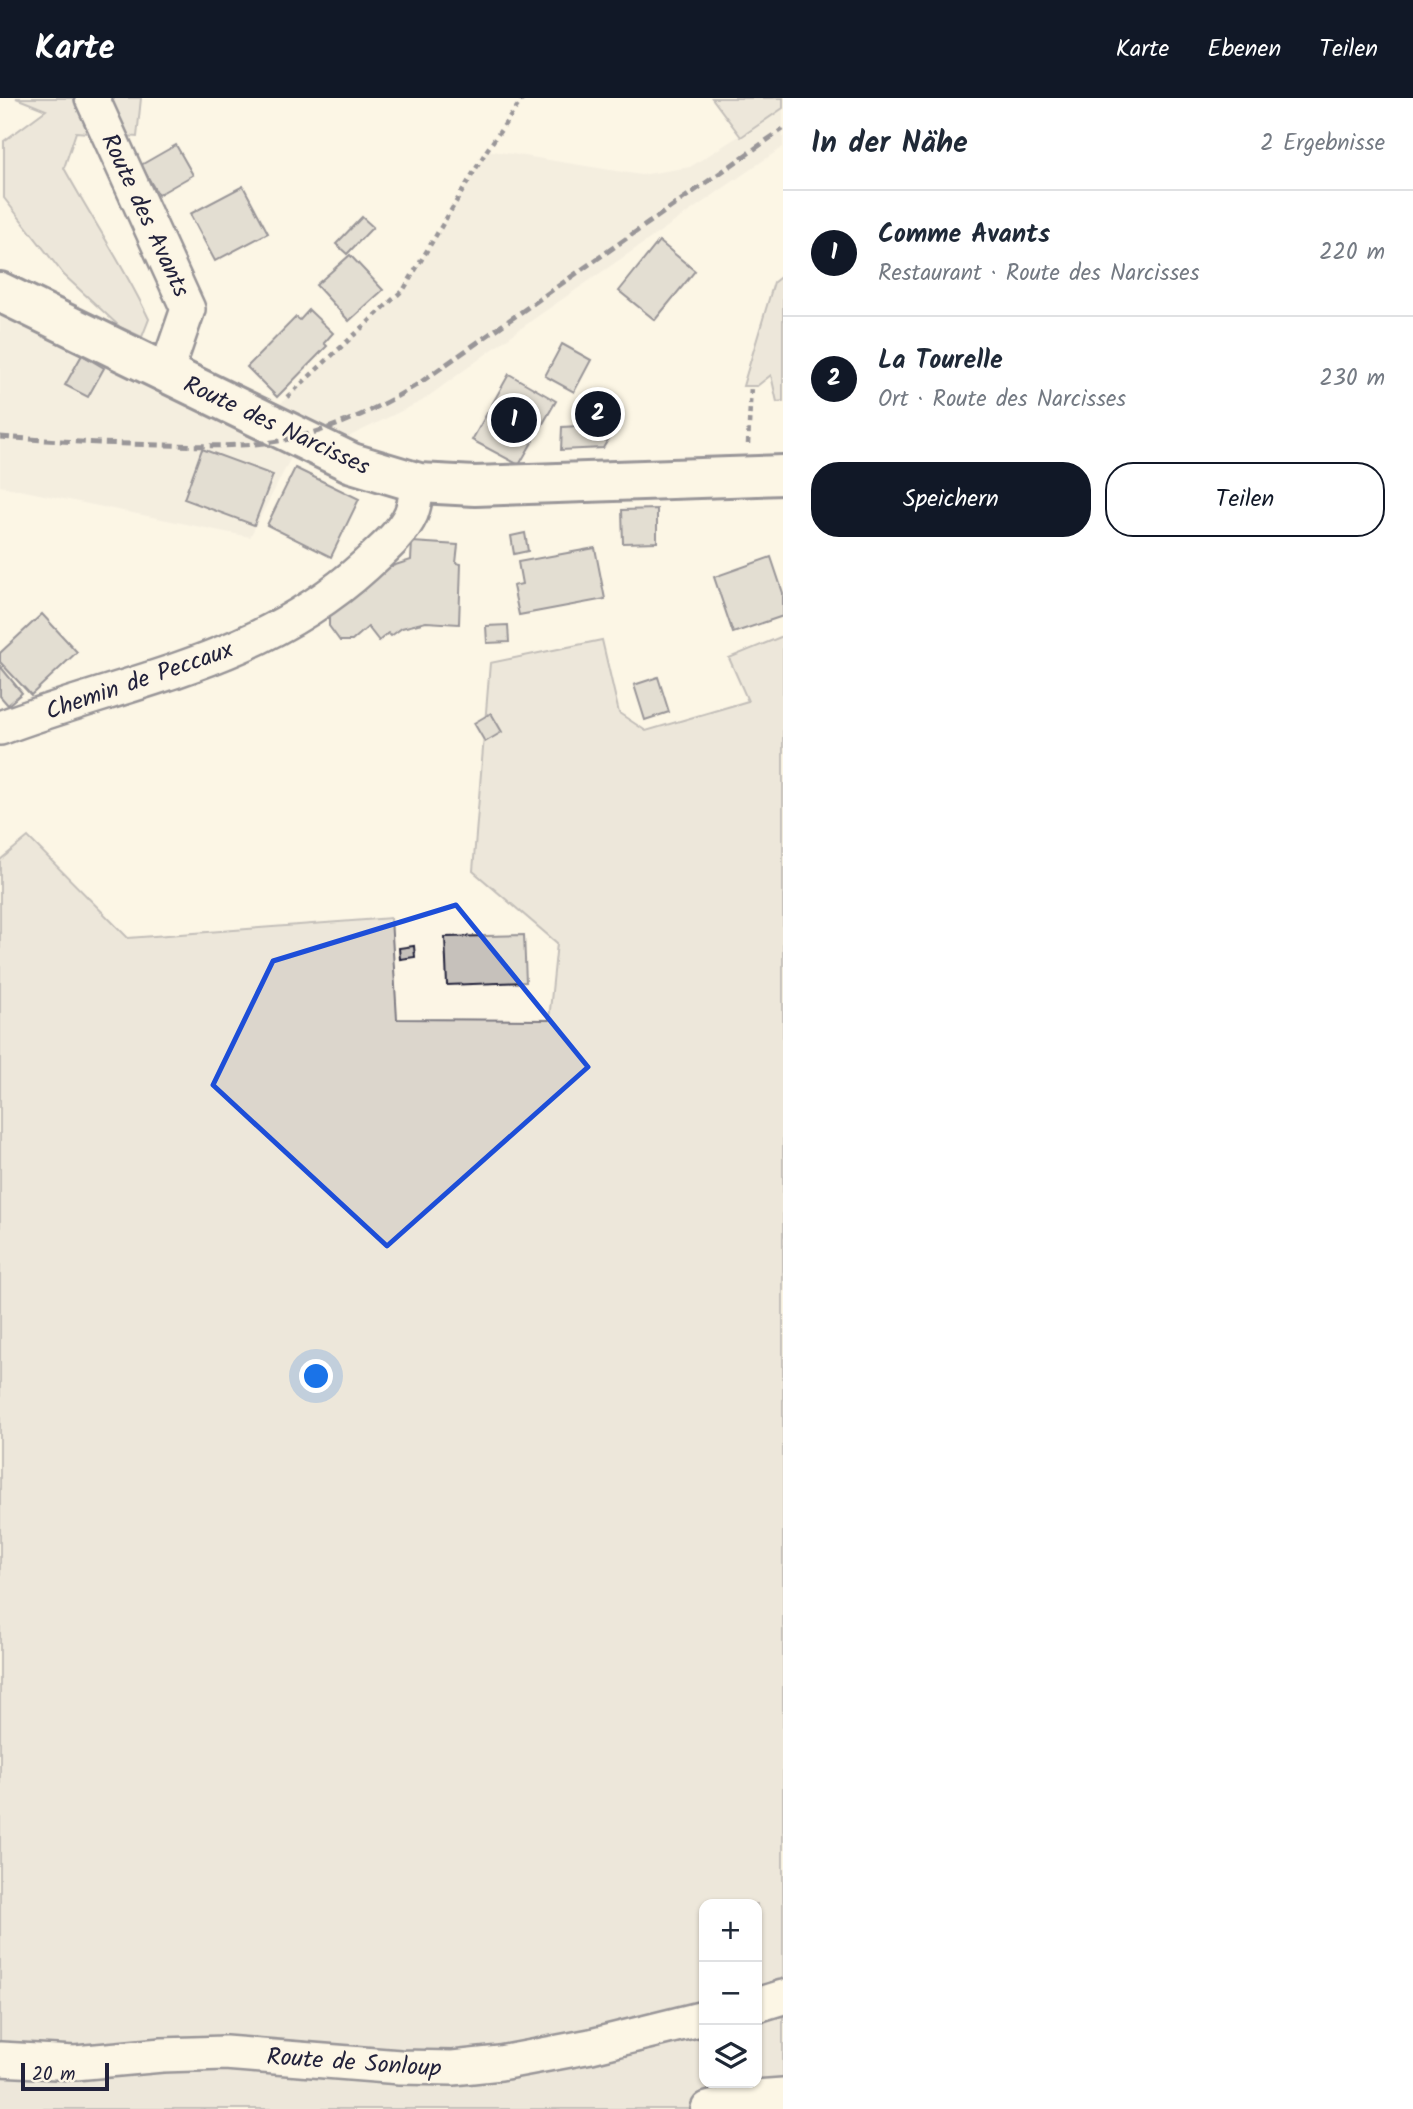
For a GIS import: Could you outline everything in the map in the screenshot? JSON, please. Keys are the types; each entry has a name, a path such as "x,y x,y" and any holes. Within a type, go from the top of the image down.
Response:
{"street":[{"name":"Route des Avants","path":"92,98 188,309 166,373"},
{"name":"Route des Narcisses","path":"0,292 352,463 418,483 475,486 765,475"},
{"name":"Chemin de Peccaux","path":"0,728 208,661 280,628 349,581 400,531 411,514 418,483"},
{"path":"762,2003 783,1997"},
{"name":"Route de Sonloup","path":"0,2059 75,2063 162,2055 225,2053 388,2066 453,2068 500,2063 591,2046 699,2019"},
{"path":"708,2109 754,2097 783,2095"}],"path":[{"path":"260,417 279,405 404,289 487,150 523,98"},
{"path":"751,386 765,475"}],"highlighted area":[{"path":"456,905 588,1067 387,1246 213,1085 273,961"}],"shaded area":[{"path":"16,98 141,98 137,137 76,132 64,168 149,319 142,337 120,327 64,275 4,198 4,141 46,110"},
{"path":"712,98 783,98 783,108 741,137"},
{"path":"783,108 783,147 538,316 422,401 348,437 295,450 250,537 0,486 0,307 260,417 279,405 404,289 487,150 641,175 690,167"},
{"path":"783,275 783,401 777,402 771,375 757,386 743,386 774,282"},
{"path":"783,636 783,2109 0,2109 0,860 28,837 128,938 391,918 397,1019 549,1020 557,943 473,871 490,663 602,640 619,713 646,731 748,701 729,658"}],"building":[{"path":"176,145 193,175 158,195 141,165"},
{"path":"243,186 268,233 215,261 190,214"},
{"path":"362,217 373,227 347,254 336,244"},
{"path":"659,241 695,271 655,320 619,291"},
{"path":"350,255 383,290 349,321 316,285"},
{"path":"309,310 333,333 324,343 327,346 277,397 247,367 296,317 300,320"},
{"path":"562,344 591,360 574,392 545,376"},
{"path":"82,355 104,368 88,397 65,385"},
{"path":"509,374 556,401 519,465 472,440"},
{"path":"615,400 617,425 603,448 561,450 562,427 579,426 580,403"},
{"path":"202,449 273,475 254,525 184,499"},
{"path":"295,468 359,499 331,557 267,525"},
{"path":"657,509 657,542 623,543 622,510"},
{"path":"525,533 528,551 514,554 511,536"},
{"path":"412,542 458,545 456,563 461,564 459,624 426,622 402,628 391,636 388,633 379,641 368,627 352,641 340,641 329,626 329,613 383,569 411,560"},
{"path":"595,548 605,599 519,615 513,586 522,584 518,562"},
{"path":"771,557 783,593 783,616 733,633 714,577"},
{"path":"42,614 77,652 31,695 0,662 0,653"},
{"path":"508,625 509,642 487,643 486,626"},
{"path":"0,666 22,693 8,705 0,696"},
{"path":"658,677 669,712 645,720 634,685"},
{"path":"491,713 502,732 485,742 474,723"},
{"path":"524,935 526,982 447,985 445,937"},
{"path":"414,946 415,957 400,959 399,948"}],"railway":[{"path":"0,437 124,444 234,445 285,440 348,421 418,384 783,129"}],"place":[{"name":"La Tourelle","path":"598,414"},
{"name":"Comme Avants","path":"514,420"}]}
